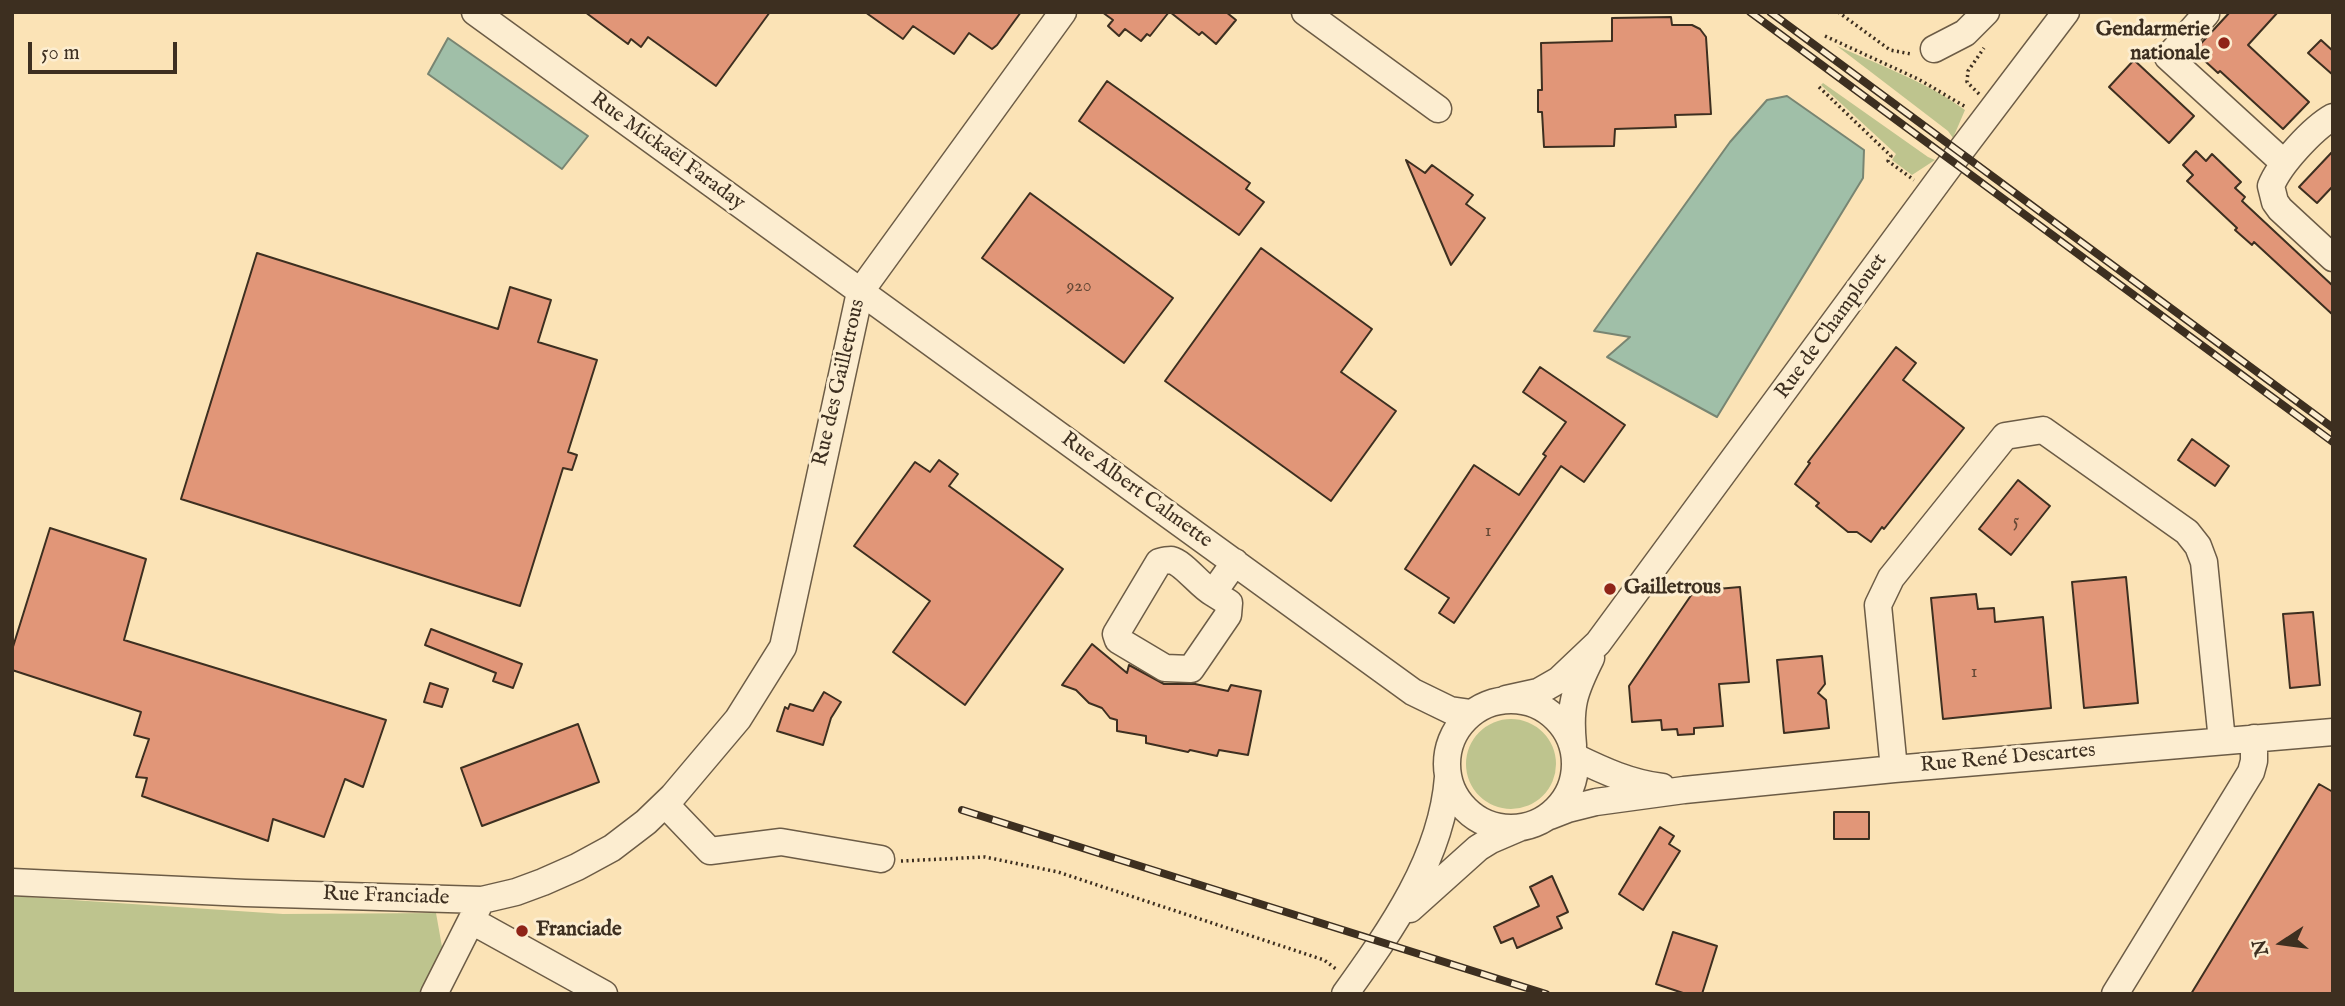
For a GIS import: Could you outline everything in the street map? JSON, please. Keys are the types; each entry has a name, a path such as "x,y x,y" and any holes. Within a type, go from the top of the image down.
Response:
{"street":[{"name":"Rue Mickaël Faraday","path":"475,12 860,292"},
{"name":"Rue des Gailletrous","path":"711,752 738,719 783,647 860,292 1063,12"},
{"path":"1305,12 1438,109"},
{"path":"1934,49 1965,33 1986,12"},
{"name":"Rue de Champlouet","path":"1575,754 1570,719 1575,691 1598,643 1980,108 2066,12"},
{"path":"2205,12 2168,57 2284,163"},
{"path":"2333,117 2322,124 2284,163 2271,186 2275,202 2333,258"},
{"name":"Rue Albert Calmette","path":"860,292 1413,692 1450,710 1471,713"},
{"path":"1894,769 1878,605 1891,578 2005,436 2043,430 2187,532 2198,546 2204,562 2222,741"},
{"path":"1171,560 1213,593 1229,603 1228,615 1191,669 1164,667 1118,640 1116,634 1159,562 1171,560"},
{"path":"1213,593 1235,562"},
{"name":"Rue de Champlouet","path":"1506,699 1538,692 1559,680 1598,643"},
{"name":"Rue Albert Calmette","path":"1413,692 1442,728 1449,745"},
{"path":"1349,987 1394,924 1420,874 1446,803 1449,745 1458,725 1487,704 1506,699 1541,706 1555,716 1566,730 1575,754 1571,788 1562,804 1550,816 1535,824 1491,839 1478,848 1394,924"},
{"name":"Rue René Descartes","path":"1550,816 1596,802 1684,790 1894,769 2333,732"},
{"path":"2115,994 2251,772 2254,738"},
{"name":"Rue Franciade","path":"12,882 245,893 477,910 578,867 612,848 665,804 711,752"},
{"name":"Rue René Descartes","path":"1575,754 1622,778 1684,790"},
{"path":"1448,777 1453,793 1466,810 1483,822 1503,828 1520,828"},
{"path":"665,804 710,851 781,842 881,859"},
{"path":"433,994 477,910 604,994"}],"path":[{"path":"1838,12 1890,50 1912,54 1934,49"},
{"path":"1825,36 1980,108"},
{"path":"1980,108 1967,82 1968,71 1989,42"},
{"path":"1819,87 1891,156 1888,161 1913,179"},
{"path":"881,859 912,862 985,857 1058,873 1324,960 1349,987"}],"green space":[{"path":"1837,46 1919,82 1965,110 1953,138 1948,131"},
{"path":"1823,83 1935,160 1912,175 1892,160 1896,154 1821,85"},
{"path":"1511,719 1528,723 1543,732 1552,747 1556,764 1552,781 1543,796 1528,805 1511,809 1494,805 1479,796 1470,781 1466,764 1470,747 1479,732 1494,723"},
{"path":"12,896 283,914 436,913 444,958 424,994 12,994"}],"shaded area":[{"path":"448,38 588,136 562,169 428,74"},
{"path":"1787,96 1864,150 1863,178 1717,417 1607,357 1630,337 1594,331 1730,142 1767,100"}],"building":[{"path":"585,12 770,12 716,86 648,37 641,47 631,39 628,44"},
{"path":"865,12 1021,12 992,49 969,33 954,54 913,26 903,39"},
{"path":"1102,12 1169,12 1150,36 1147,34 1141,41 1125,29 1119,36 1108,26 1113,20"},
{"path":"1170,12 1226,12 1236,20 1216,44 1202,32 1199,35"},
{"path":"2230,12 2278,12 2248,45 2309,102 2283,129 2194,51"},
{"path":"1671,17 1672,25 1692,25 1700,29 1706,37 1711,114 1675,115 1676,127 1615,129 1614,146 1544,147 1542,112 1538,112 1538,90 1542,90 1541,43 1612,41 1612,18"},
{"path":"2321,40 2333,51 2333,75 2308,53"},
{"path":"2134,60 2194,116 2169,143 2109,87"},
{"path":"1107,81 1250,183 1246,189 1264,202 1239,235 1079,121"},
{"path":"2196,151 2206,161 2212,154 2241,182 2235,188 2245,197 2242,201 2333,286 2333,315 2254,242 2252,245 2235,230 2237,228 2187,181 2193,175 2183,165"},
{"path":"2333,151 2333,186 2317,203 2299,187"},
{"path":"1406,160 1425,173 1432,165 1473,195 1466,204 1485,218 1451,265"},
{"path":"1030,193 1173,298 1124,363 982,258"},
{"path":"1261,248 1372,329 1341,372 1396,411 1331,501 1165,381"},
{"path":"257,253 498,329 510,287 551,300 538,342 597,360 568,452 577,455 572,470 563,468 520,606 181,499"},
{"path":"1896,347 1916,363 1903,380 1964,428 1871,542 1857,532 1848,532 1816,506 1819,503 1795,484 1810,463 1808,462"},
{"path":"1540,367 1625,425 1584,482 1561,466 1454,623 1439,613 1449,598 1405,569 1474,465 1519,495 1546,456 1543,454 1566,422 1523,392"},
{"path":"2192,439 2229,466 2215,486 2178,460"},
{"path":"939,460 958,474 949,486 1063,569 965,705 893,652 930,601 854,546 915,462 930,472"},
{"path":"2018,480 2050,506 2011,555 1979,529"},
{"path":"50,528 146,559 124,640 386,720 363,787 345,779 324,837 273,819 268,841 142,796 147,778 136,777 149,739 134,735 141,712 12,670 12,650"},
{"path":"2126,577 2138,703 2084,708 2072,582"},
{"path":"1740,587 1749,682 1719,684 1723,726 1694,728 1694,734 1678,735 1677,729 1662,730 1661,720 1632,722 1629,686 1694,591"},
{"path":"1976,594 1978,609 1994,608 1995,622 2043,617 2051,708 1943,719 1931,598"},
{"path":"2313,612 2320,685 2290,688 2283,614"},
{"path":"431,629 522,664 513,688 493,681 496,673 425,645"},
{"path":"1092,644 1127,673 1129,665 1164,684 1195,684 1228,691 1231,685 1261,691 1248,755 1219,750 1217,756 1190,750 1188,752 1146,743 1146,736 1117,731 1117,720 1110,718 1102,708 1089,703 1076,690 1062,685"},
{"path":"1822,656 1825,684 1818,693 1826,700 1829,728 1784,733 1777,660"},
{"path":"430,683 448,689 442,707 424,702"},
{"path":"824,692 841,702 831,718 823,745 777,731 785,707 788,709 790,704 813,711"},
{"path":"578,724 599,782 482,826 461,768"},
{"path":"2319,784 2333,792 2333,994 2191,994"},
{"path":"1834,812 1869,812 1869,839 1834,839"},
{"path":"1660,827 1674,836 1669,844 1680,851 1643,910 1619,894"},
{"path":"1552,876 1568,912 1557,917 1562,928 1517,948 1513,938 1501,943 1494,927 1539,906 1530,887"},
{"path":"1673,932 1717,946 1702,994 1686,994 1656,984"}],"railway":[{"path":"1750,12 2333,442"},
{"path":"1770,12 2333,428"},
{"path":"962,810 1546,994"}],"place":[{"name":"Gendarmerie nationale","path":"2224,43"},
{"name":"Gailletrous","path":"1610,589"},
{"name":"Franciade","path":"522,931"}]}
